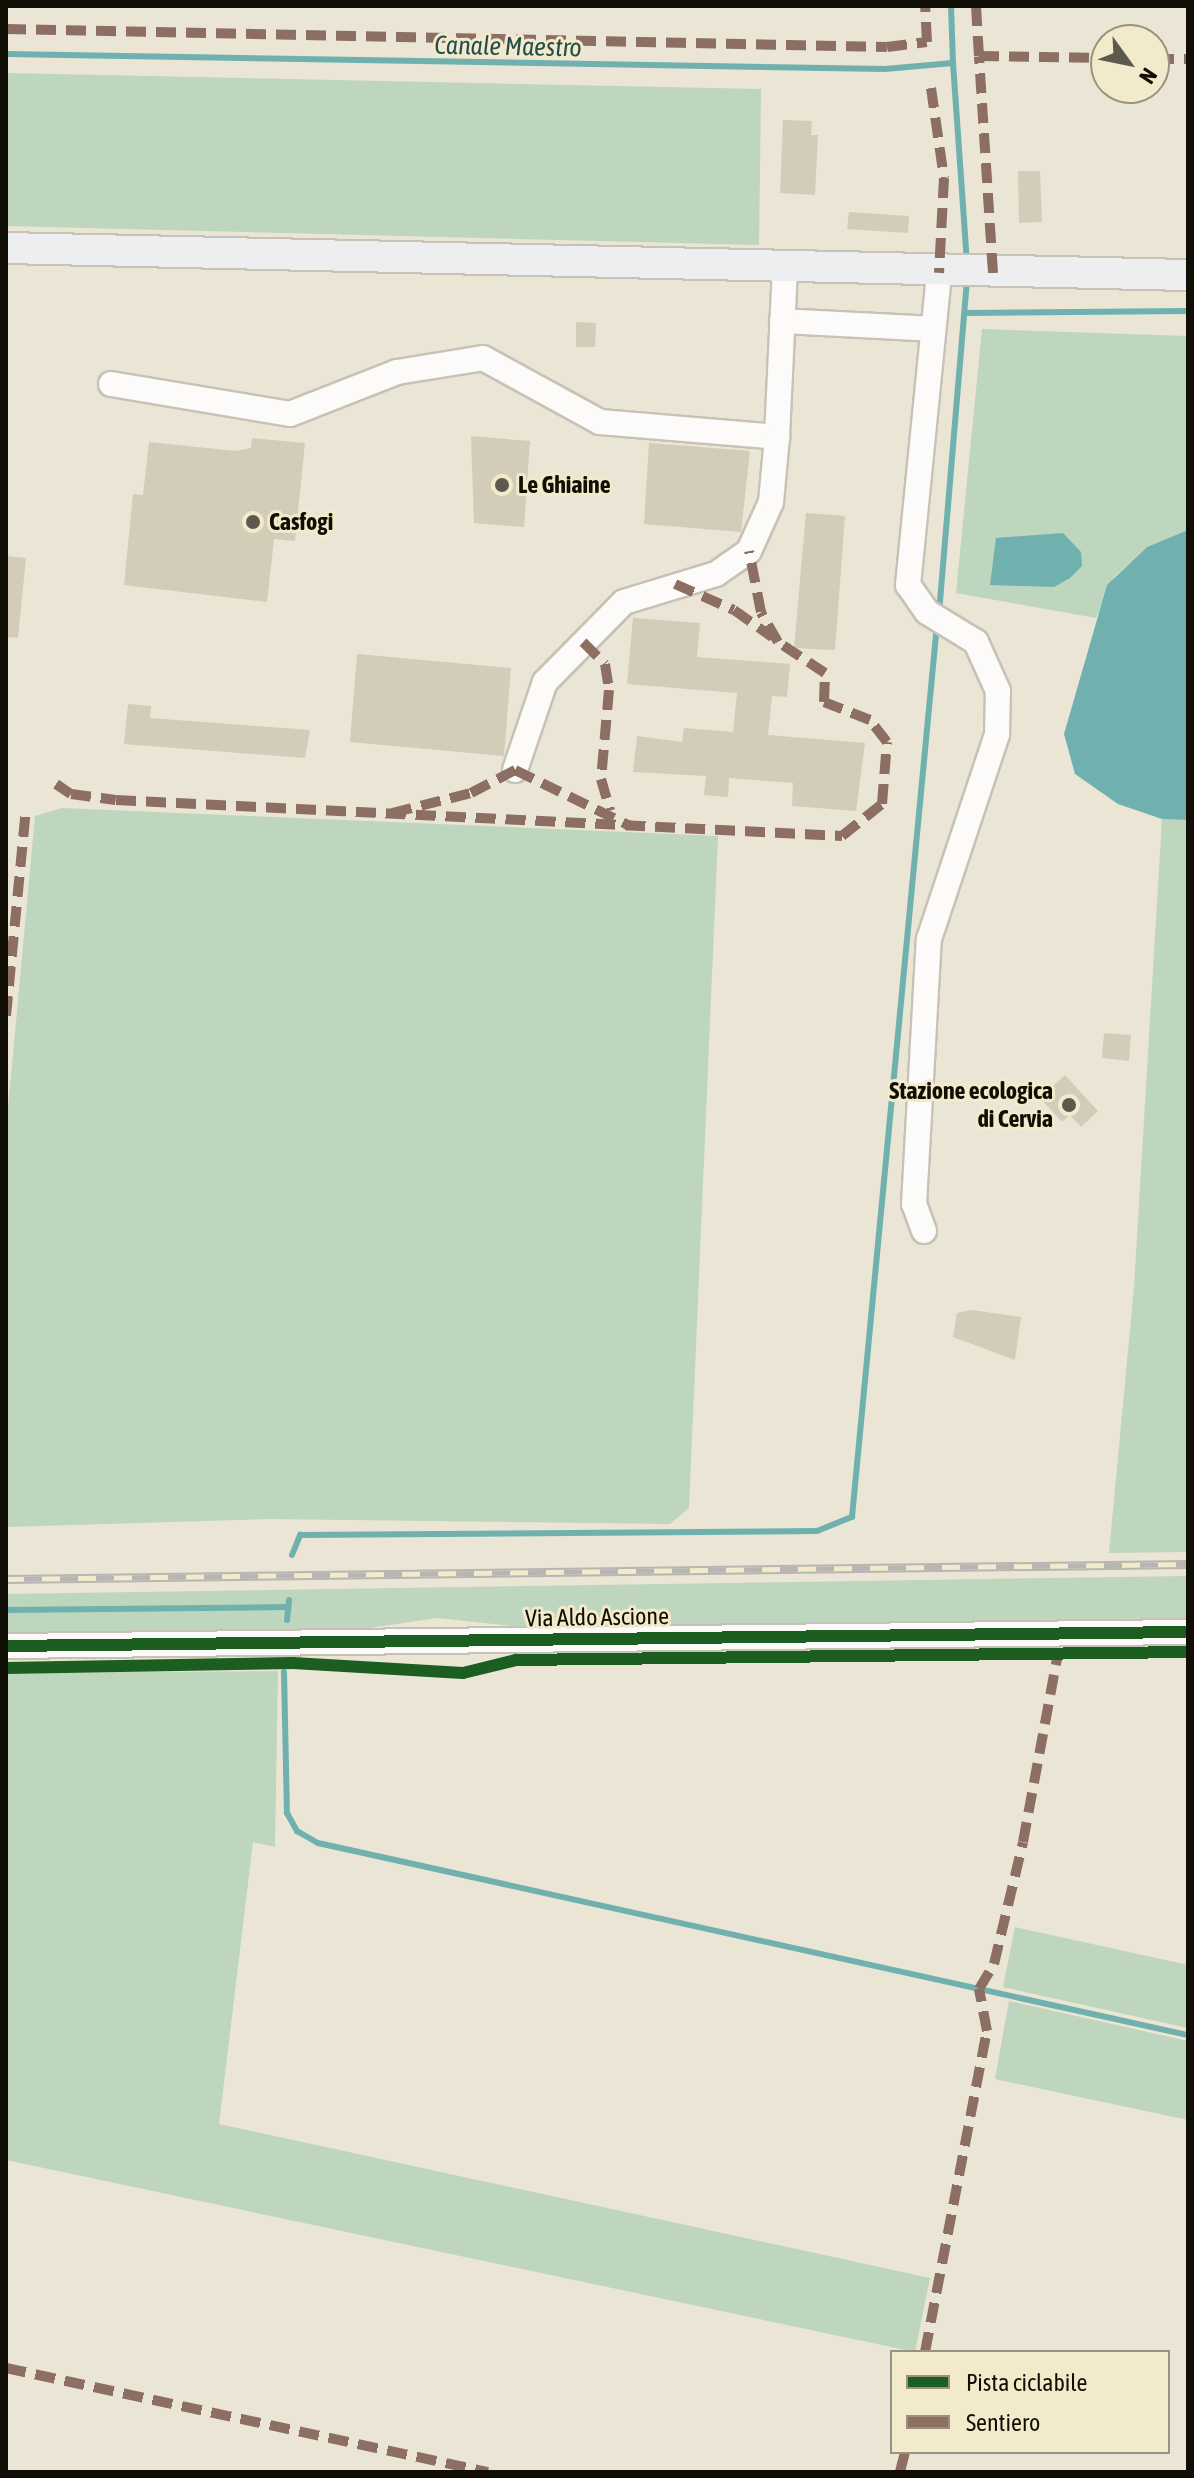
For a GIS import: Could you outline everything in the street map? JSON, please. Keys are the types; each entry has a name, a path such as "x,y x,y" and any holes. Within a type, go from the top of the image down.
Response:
{"main road":[{"path":"6,248 785,270 1188,275"}],"street":[{"path":"515,770 545,682 624,602 716,574 749,551 771,502 785,270"},
{"path":"924,1231 914,1204 929,939 997,734 998,691 976,642 938,617 908,585 933,329 957,273"},
{"path":"782,321 933,329"},
{"path":"111,384 290,414 397,372 483,358 600,422 777,437"},
{"name":"Via Aldo Ascione","path":"6,1646 1188,1632"}],"green space":[{"path":"6,73 761,89 759,245 6,226"},
{"path":"982,329 1188,336 1188,530 1147,547 1114,577 1096,618 956,593"},
{"path":"62,808 718,836 689,1508 670,1524 269,1519 6,1527 6,1130 35,816"},
{"path":"1162,819 1188,820 1188,1552 1109,1553 1134,1287"},
{"path":"1188,1576 1188,1618 523,1627 437,1618 356,1630 6,1635 6,1594"},
{"path":"278,1671 275,1847 253,1842 219,2124 930,2278 915,2350 6,2160 6,1673"},
{"path":"1015,1927 1188,1965 1188,2028 1003,1987"},
{"path":"1009,2001 1188,2041 1188,2120 995,2079"}],"water":[{"path":"1188,530 1188,820 1162,819 1118,804 1075,774 1064,734 1107,585 1147,547"},
{"path":"1063,533 1081,552 1082,566 1070,578 1054,587 990,585 996,538"}],"building":[{"path":"783,120 812,121 811,135 818,135 815,195 780,193"},
{"path":"1018,171 1040,171 1042,222 1019,223"},
{"path":"849,212 909,216 908,233 847,229"},
{"path":"576,322 596,323 595,347 576,347"},
{"name":"Le Ghiaine","path":"471,436 530,441 524,527 474,523"},
{"name":"Casfogi","path":"252,438 305,443 295,541 274,539 267,602 124,585 133,494 143,495 149,442 236,451 251,448"},
{"path":"649,443 750,451 741,532 644,524"},
{"path":"806,513 845,516 835,650 794,648"},
{"path":"6,556 26,558 18,638 6,637"},
{"path":"633,618 700,623 697,657 790,664 787,697 772,696 768,735 865,743 856,811 792,806 793,783 729,778 728,797 704,795 706,776 633,772 637,736 682,742 684,728 733,732 737,693 627,684"},
{"path":"357,654 511,668 504,756 350,742"},
{"path":"128,704 151,706 150,718 310,730 305,758 124,744"},
{"path":"1104,1033 1131,1035 1129,1061 1102,1058"},
{"name":"Stazione ecologica di Cervia","path":"1065,1075 1098,1111 1081,1127 1070,1115 1062,1122 1040,1098"},
{"path":"971,1310 1021,1317 1015,1360 953,1337 957,1313"}],"waterway":[{"name":"Canale Maestro","path":"6,54 885,69 953,63 951,6"},
{"path":"953,63 967,263"},
{"path":"939,613 967,278"},
{"path":"968,313 1188,311"},
{"path":"292,1555 300,1535 817,1531 852,1517 937,624"},
{"path":"287,1620 289,1600"},
{"path":"6,1610 288,1607"},
{"path":"284,1672 287,1813 297,1831 318,1843 1188,2035"}],"railway":[{"path":"6,1579 1188,1564"}],"marked path":[{"path":"6,29 887,47 927,42 925,6"},
{"path":"976,6 979,56"},
{"path":"993,273 979,56 1090,58"},
{"path":"1170,59 1188,59"},
{"path":"931,88 944,178 939,273"},
{"path":"56,784 71,794 116,800 842,836 882,804 887,742 870,720 824,702 825,673 778,642 761,612 749,551"},
{"path":"675,584 734,610 772,637"},
{"path":"583,642 605,664 609,690 601,779 610,811"},
{"path":"392,813 471,793 515,770 630,826"},
{"path":"6,1016 26,808"},
{"path":"925,2350 987,2031 979,1989 994,1964 1023,1842 1058,1654"},
{"path":"6,2368 488,2472"},
{"path":"900,2472 904,2454"}],"cycle path":[{"path":"6,1646 1188,1632"},
{"path":"6,1668 293,1663 463,1673 516,1660 1188,1652"}],"place":[{"name":"Le Ghiaine","path":"502,485"},
{"name":"Casfogi","path":"253,522"},
{"name":"Stazione ecologica di Cervia","path":"1069,1105"}]}
